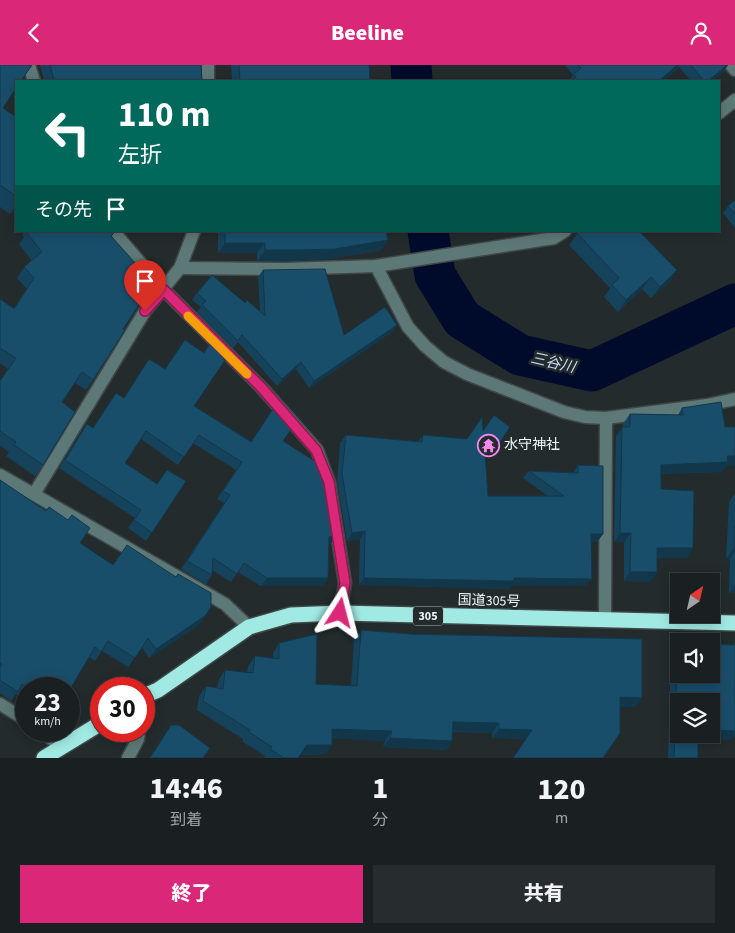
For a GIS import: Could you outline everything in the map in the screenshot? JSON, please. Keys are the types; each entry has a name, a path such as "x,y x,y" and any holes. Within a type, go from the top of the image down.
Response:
{"highway":[{"name":"国道305号","path":"155,691 250,627 291,615 340,613 735,623"},
{"path":"44,758 90,730"}],"street":[{"path":"29,65 34,80"},
{"path":"208,65 208,80"},
{"path":"731,65 735,70"},
{"path":"720,112 735,100"},
{"path":"114,232 164,290 261,387 316,450 329,482 345,583 340,613"},
{"path":"34,494 145,311 180,268 194,232"},
{"path":"180,268 286,269 382,265 554,238 563,232"},
{"path":"382,265 408,327 425,346 444,362 466,373 564,412 585,417 606,418 707,405 735,399"},
{"path":"605,621 606,418"},
{"path":"0,475 224,604 250,627"},
{"path":"0,704 15,713"},
{"path":"55,742 62,748"},
{"path":"128,758 136,742"}],"building":[{"path":"0,65 32,65 22,80 15,80 15,90 3,108 15,116 15,195 0,185"},
{"path":"50,65 201,65 202,80 54,80"},
{"path":"239,65 369,65 370,80 240,80"},
{"path":"578,65 677,65 660,80 572,80 576,77 574,74 581,68"},
{"path":"691,65 727,65 709,80 703,80"},
{"path":"735,200 735,214 728,206"},
{"path":"113,232 111,236 153,283 93,380 82,372 62,402 75,412 43,465 14,445 16,442 0,431 0,381 16,358 0,348 0,299 14,309 34,278 24,267 42,252 27,233"},
{"path":"225,232 386,232 388,240 335,249 293,250 265,250 265,243 225,243"},
{"path":"640,232 677,270 660,287 651,277 626,300 612,285 619,278 577,233"},
{"path":"325,269 344,335 385,307 397,325 314,381 301,362 282,379 242,335 238,341 202,305 206,301 197,293 212,275 245,303 247,300 265,316 263,270"},
{"path":"214,337 230,353 194,406 251,442 273,409 295,424 283,441 324,467 327,476 336,535 329,537 328,578 267,578 244,563 237,574 213,558 212,575 187,561 230,495 223,491 242,462 199,435 184,457 146,431 125,463 157,484 167,470 186,481 152,533 134,520 141,510 65,460 87,424 93,428 116,393 124,398 149,359 165,369 185,340 204,353"},
{"path":"721,402 725,427 735,427 735,456 727,456 728,462 661,465 661,489 694,491 693,548 657,548 657,572 630,572 631,533 620,533 622,427 630,427 630,414 683,415 682,408"},
{"path":"494,415 510,427 496,448 484,439 488,496 564,496 529,471 578,473 578,465 603,466 603,534 591,534 592,579 514,578 514,581 364,578 365,531 352,533 342,474 346,435 422,442 423,435 467,439 482,417 483,431"},
{"path":"0,480 46,511 49,507 68,520 72,515 90,528 80,543 113,565 127,545 176,577 178,574 211,593 211,607 205,616 156,649 148,638 135,658 108,641 101,652 95,647 77,677 15,677 15,690 0,680 0,667 2,664 0,663"},
{"path":"361,630 410,634 642,639 642,698 620,697 620,733 603,758 513,758 532,730 499,729 499,723 453,722 452,741 390,738 392,731 332,729 332,745 307,745 298,758 284,758 270,749 272,747 249,732 250,730 203,701 206,686 223,689 225,670 253,673 255,656 279,659 279,643 317,634 316,684 357,686"},
{"path":"720,644 735,645 735,731 720,730 720,693 676,693 677,683 720,683"},
{"path":"171,725 179,725 210,748 203,758 150,758"},
{"path":"675,743 698,743 698,758 674,758"}],"waterway":[{"name":"三谷川","path":"411,65 412,80"},
{"name":"三谷川","path":"428,232 435,275 462,319 520,355 592,371 735,304"}],"slow traffic":[{"path":"188,316 247,374"}],"place":[{"name":"水守神社","path":"488,445"}],"route":[{"path":"145,311 164,290 261,387 306,436 316,450 329,482 345,583 340,613"}]}
